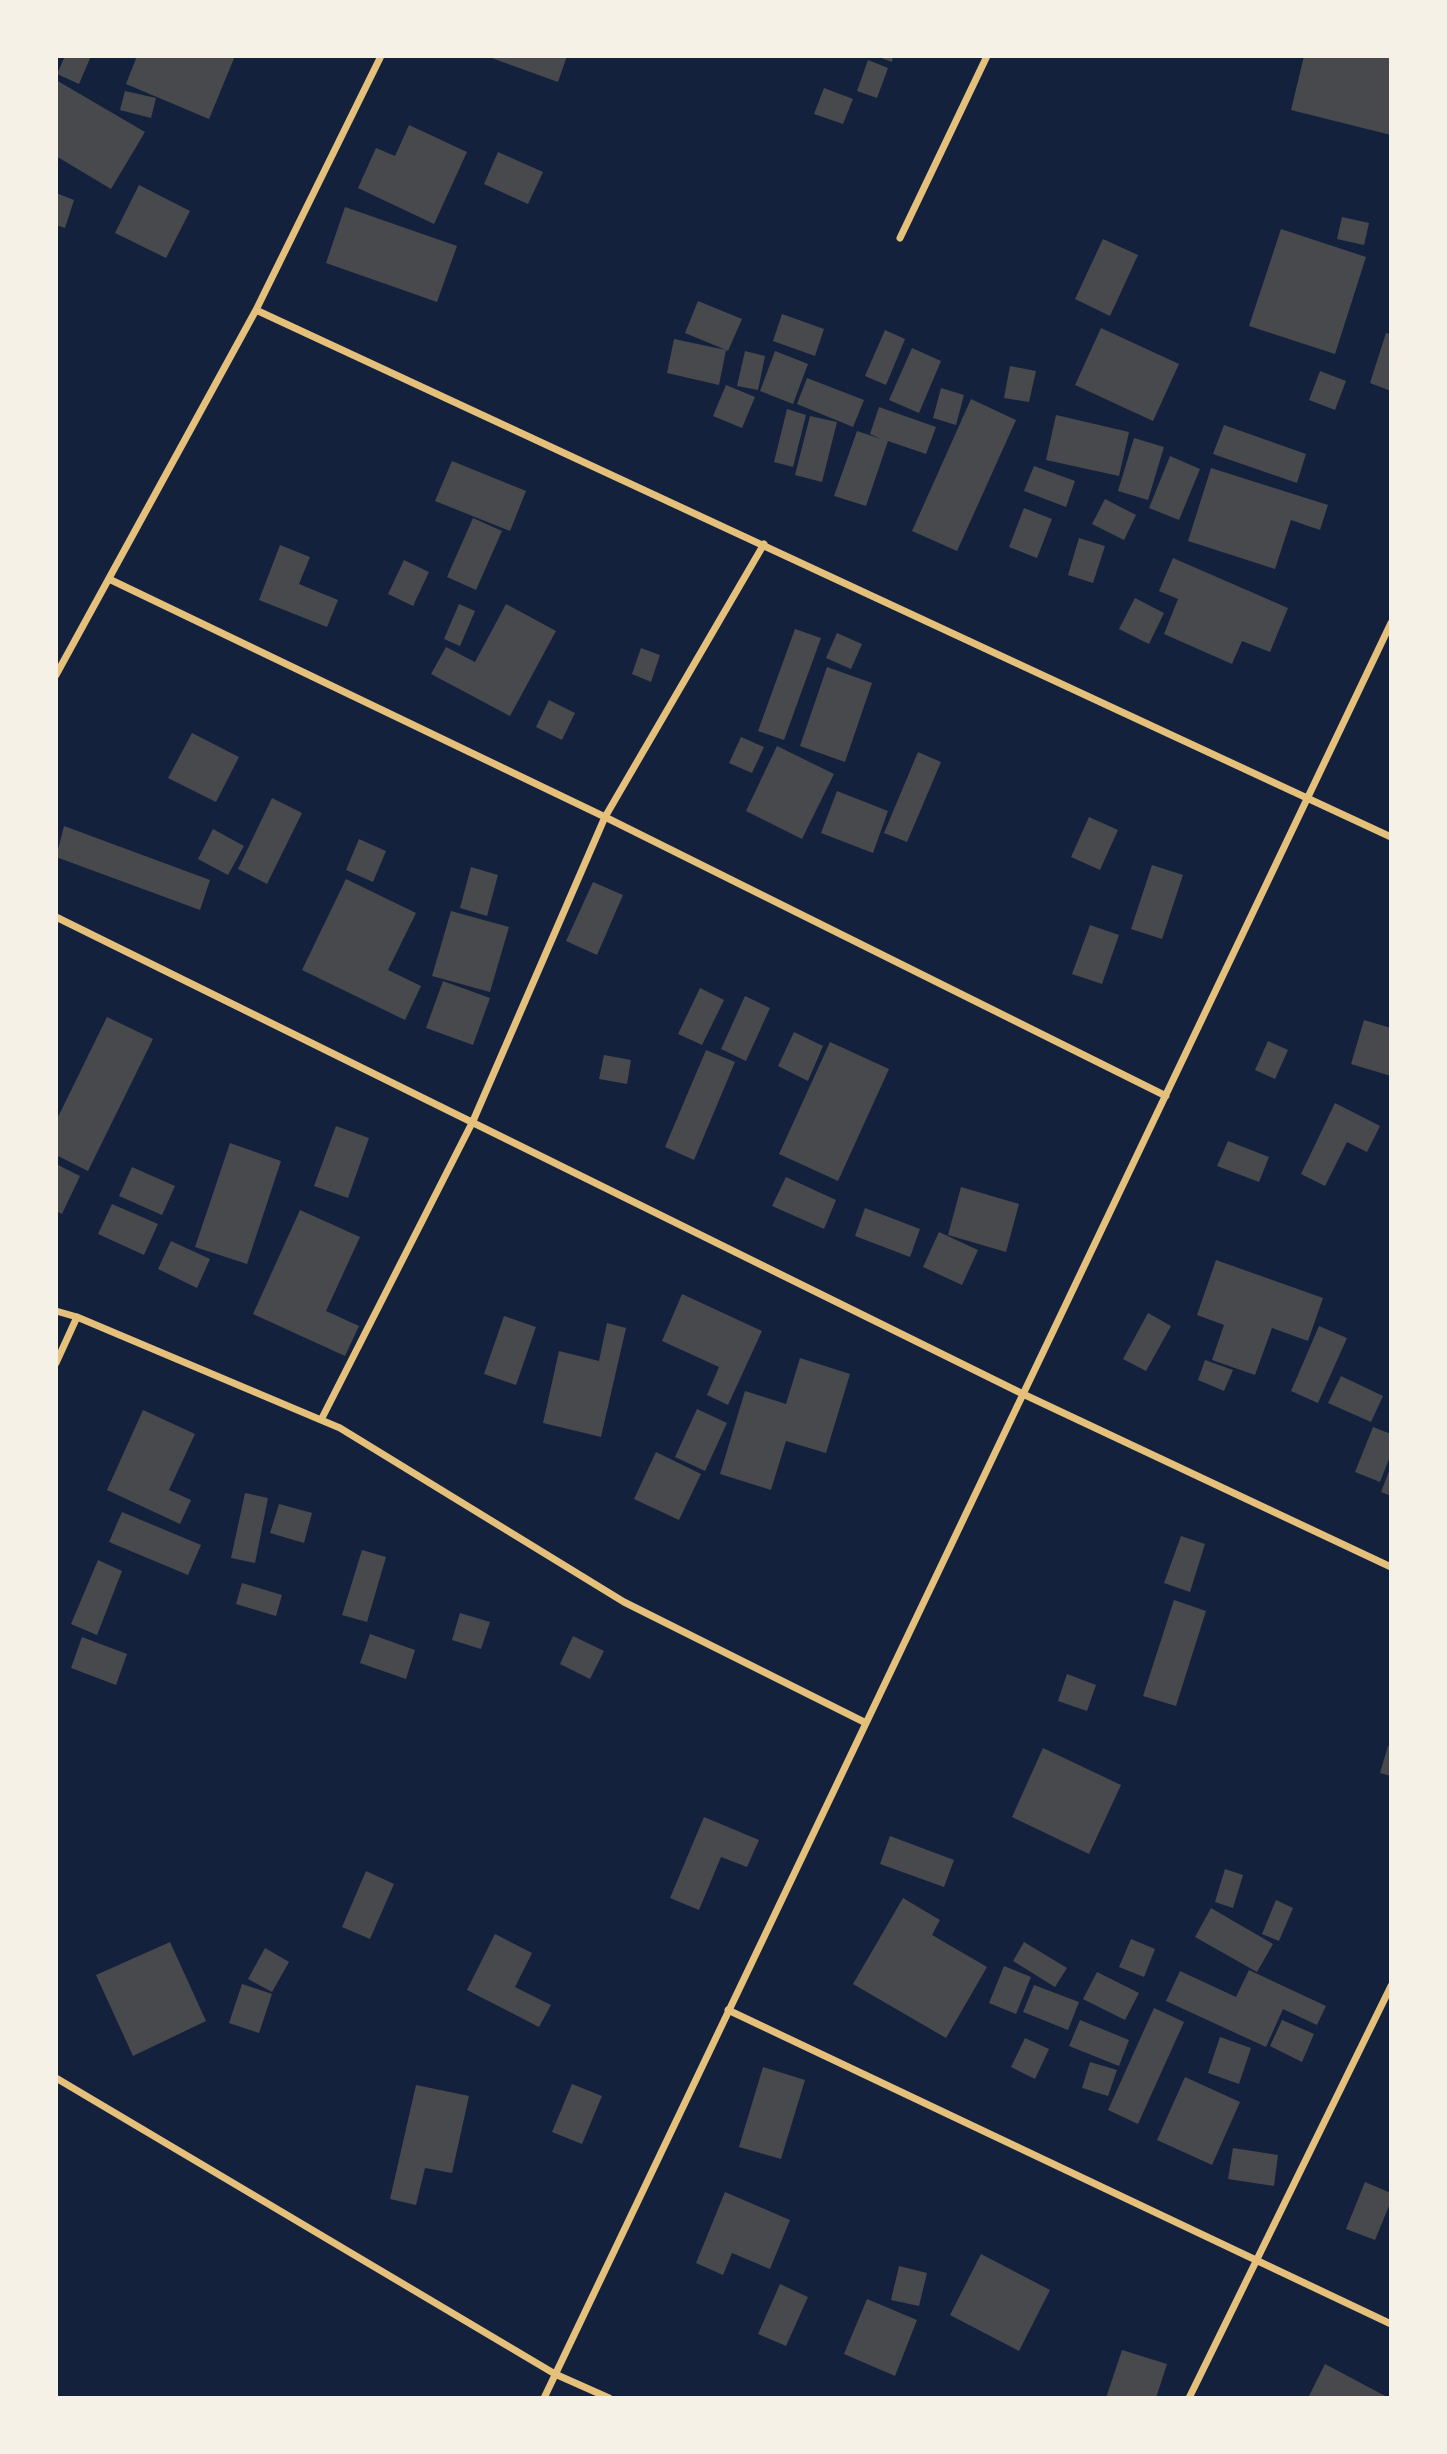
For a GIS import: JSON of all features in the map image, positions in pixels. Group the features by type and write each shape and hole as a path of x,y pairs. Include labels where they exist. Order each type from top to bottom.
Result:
{"street":[{"path":"56,675 256,310 381,56"},
{"path":"900,238 987,56"},
{"path":"256,310 1391,837"},
{"path":"321,1420 472,1121 605,817 764,544"},
{"path":"109,579 605,817 1166,1096"},
{"path":"544,2398 1391,623"},
{"path":"56,917 1023,1394 1391,1567"},
{"path":"56,1311 77,1317 340,1429 624,1602 866,1723"},
{"path":"56,1363 77,1317"},
{"path":"1189,2398 1391,1986"},
{"path":"728,2010 1391,2324"},
{"path":"56,2078 555,2374 609,2398"}],"building":[{"path":"65,56 91,56 79,84 57,74"},
{"path":"137,56 235,56 209,119 126,84"},
{"path":"486,56 567,56 558,82"},
{"path":"876,56 893,56 892,62"},
{"path":"1304,56 1391,56 1391,135 1291,110"},
{"path":"868,60 888,68 877,98 857,91"},
{"path":"56,80 145,132 111,189 56,156"},
{"path":"824,88 853,99 843,124 814,114"},
{"path":"125,91 156,98 151,118 120,110"},
{"path":"409,125 467,152 434,224 358,188 376,148 395,156"},
{"path":"498,152 543,172 528,204 484,184"},
{"path":"139,185 190,211 166,258 115,233"},
{"path":"56,193 74,200 65,228 56,225"},
{"path":"345,207 457,246 437,302 326,263"},
{"path":"1342,217 1369,223 1364,245 1337,239"},
{"path":"1281,229 1366,257 1335,354 1249,326"},
{"path":"1103,239 1138,255 1110,316 1075,299"},
{"path":"698,301 742,319 728,351 685,333"},
{"path":"782,314 824,329 815,356 773,341"},
{"path":"1101,328 1179,364 1153,421 1075,385"},
{"path":"885,330 905,339 886,385 865,376"},
{"path":"1386,333 1391,334 1391,391 1370,383"},
{"path":"674,339 726,350 719,385 667,373"},
{"path":"912,348 941,361 919,413 889,400"},
{"path":"745,351 765,356 758,390 737,386"},
{"path":"775,351 808,364 793,404 760,391"},
{"path":"1010,366 1036,371 1029,402 1004,398"},
{"path":"1320,371 1346,381 1335,410 1309,400"},
{"path":"807,378 864,400 853,427 797,404"},
{"path":"726,385 755,397 742,428 713,416"},
{"path":"941,388 964,395 956,425 933,418"},
{"path":"971,399 1016,420 957,551 912,531"},
{"path":"879,407 936,427 926,454 888,441 866,506 834,496 857,431 881,439 870,434"},
{"path":"787,409 806,415 793,467 774,462"},
{"path":"1056,415 1129,432 1119,476 1046,460"},
{"path":"810,416 837,422 822,482 795,475"},
{"path":"1224,425 1306,454 1297,483 1213,454"},
{"path":"1134,438 1164,447 1148,500 1118,491"},
{"path":"1170,456 1200,469 1179,520 1149,508"},
{"path":"452,461 526,491 510,531 435,501"},
{"path":"1034,466 1075,481 1066,507 1024,491"},
{"path":"1211,468 1328,505 1320,530 1291,520 1275,569 1188,541"},
{"path":"1105,499 1136,515 1124,540 1092,524"},
{"path":"1024,508 1052,519 1037,558 1009,547"},
{"path":"473,518 502,531 476,590 447,577"},
{"path":"1079,538 1105,546 1093,583 1068,575"},
{"path":"280,545 310,557 299,584 338,600 327,627 259,600"},
{"path":"1173,558 1288,608 1270,652 1242,641 1232,664 1164,634 1178,599 1159,591"},
{"path":"404,560 429,572 413,606 388,594"},
{"path":"1135,598 1164,613 1149,644 1119,629"},
{"path":"459,604 475,611 460,646 444,639"},
{"path":"506,604 556,631 510,716 431,674 446,647 475,662"},
{"path":"795,629 821,638 784,740 758,731"},
{"path":"837,633 862,644 851,669 826,658"},
{"path":"641,648 660,655 651,682 632,674"},
{"path":"827,667 872,683 845,762 800,746"},
{"path":"549,700 575,713 562,740 536,727"},
{"path":"192,733 239,757 216,802 168,778"},
{"path":"741,737 764,747 752,773 729,763"},
{"path":"777,746 834,774 802,839 746,811"},
{"path":"918,752 941,762 907,842 884,833"},
{"path":"837,791 888,811 873,853 821,833"},
{"path":"272,798 302,813 267,884 238,869"},
{"path":"1089,817 1118,830 1100,870 1071,857"},
{"path":"64,826 210,880 200,910 56,857"},
{"path":"213,829 244,846 228,875 198,859"},
{"path":"359,839 386,851 373,882 346,870"},
{"path":"1152,865 1183,875 1162,939 1131,929"},
{"path":"471,867 498,875 487,916 460,908"},
{"path":"346,879 416,913 388,970 421,986 405,1020 302,970"},
{"path":"593,882 623,895 597,955 566,941"},
{"path":"451,911 509,927 490,992 432,976"},
{"path":"1090,925 1119,935 1102,984 1072,974"},
{"path":"443,981 490,998 473,1045 426,1028"},
{"path":"700,988 724,1000 702,1045 678,1034"},
{"path":"745,996 770,1008 746,1061 721,1049"},
{"path":"107,1017 153,1039 88,1171 56,1155 56,1121"},
{"path":"1364,1020 1391,1028 1391,1076 1351,1064"},
{"path":"794,1032 823,1046 808,1081 778,1066"},
{"path":"1268,1041 1288,1050 1275,1079 1255,1070"},
{"path":"830,1042 889,1069 838,1181 779,1154"},
{"path":"706,1050 735,1062 694,1160 665,1147"},
{"path":"604,1055 631,1060 627,1084 599,1079"},
{"path":"1335,1103 1380,1126 1367,1152 1347,1142 1325,1186 1301,1174"},
{"path":"336,1126 369,1138 348,1198 314,1186"},
{"path":"1228,1141 1269,1157 1259,1182 1217,1166"},
{"path":"230,1143 281,1161 247,1264 195,1247"},
{"path":"56,1164 80,1176 62,1214 56,1211"},
{"path":"132,1167 175,1186 162,1215 119,1196"},
{"path":"786,1177 836,1200 824,1229 772,1206"},
{"path":"961,1187 1019,1204 1006,1252 948,1235"},
{"path":"112,1204 158,1224 144,1255 98,1234"},
{"path":"865,1208 920,1229 910,1257 855,1236"},
{"path":"300,1210 360,1237 326,1311 359,1326 345,1356 253,1314"},
{"path":"939,1232 978,1250 962,1285 923,1267"},
{"path":"171,1241 210,1259 197,1288 158,1269"},
{"path":"1216,1260 1323,1298 1308,1341 1272,1328 1255,1375 1212,1360 1224,1325 1197,1315"},
{"path":"682,1294 762,1331 728,1405 707,1395 719,1367 662,1341"},
{"path":"1148,1313 1171,1326 1146,1371 1123,1359"},
{"path":"504,1316 536,1327 516,1385 484,1374"},
{"path":"607,1323 626,1328 601,1437 543,1423 559,1351 599,1361"},
{"path":"1319,1326 1347,1338 1318,1403 1291,1391"},
{"path":"800,1358 850,1374 826,1453 786,1441 771,1490 720,1474 745,1391 786,1404"},
{"path":"1205,1360 1233,1370 1224,1391 1198,1380"},
{"path":"1341,1376 1383,1396 1371,1422 1328,1403"},
{"path":"697,1409 727,1423 705,1471 675,1457"},
{"path":"143,1410 195,1434 169,1490 191,1500 180,1524 107,1490"},
{"path":"1373,1427 1391,1434 1391,1454 1380,1482 1355,1472"},
{"path":"656,1452 701,1474 679,1520 634,1499"},
{"path":"1391,1466 1391,1496 1381,1492"},
{"path":"245,1493 268,1498 255,1563 231,1558"},
{"path":"279,1504 312,1513 304,1543 270,1533"},
{"path":"122,1512 201,1545 188,1575 109,1542"},
{"path":"1181,1536 1205,1544 1190,1592 1164,1583"},
{"path":"362,1550 386,1557 367,1622 342,1615"},
{"path":"98,1560 122,1571 97,1635 71,1624"},
{"path":"242,1583 282,1595 276,1616 236,1604"},
{"path":"1174,1600 1206,1611 1176,1706 1143,1696"},
{"path":"460,1613 490,1622 481,1649 452,1640"},
{"path":"370,1634 415,1650 406,1679 360,1663"},
{"path":"573,1636 604,1651 590,1679 560,1664"},
{"path":"82,1637 127,1654 116,1685 71,1668"},
{"path":"1067,1674 1096,1685 1087,1711 1058,1701"},
{"path":"1388,1746 1391,1747 1391,1776 1380,1773"},
{"path":"1043,1748 1121,1785 1089,1854 1012,1817"},
{"path":"704,1817 759,1840 747,1867 721,1857 699,1910 670,1898"},
{"path":"890,1836 954,1860 944,1887 880,1864"},
{"path":"1225,1869 1243,1875 1233,1908 1215,1902"},
{"path":"366,1871 394,1884 370,1939 342,1927"},
{"path":"903,1898 940,1920 932,1935 987,1967 946,2038 853,1984"},
{"path":"1276,1900 1293,1908 1279,1941 1262,1934"},
{"path":"1211,1908 1273,1944 1257,1972 1195,1937"},
{"path":"495,1934 532,1953 515,1987 551,2005 539,2027 467,1990"},
{"path":"1131,1939 1155,1949 1144,1977 1119,1967"},
{"path":"170,1942 206,2021 133,2056 96,1975"},
{"path":"1024,1942 1067,1968 1055,1987 1013,1961"},
{"path":"265,1948 289,1962 272,1992 248,1979"},
{"path":"1004,1966 1031,1977 1016,2014 989,2003"},
{"path":"1249,1970 1326,2006 1317,2025 1283,2009 1266,2047 1166,2001 1180,1971 1236,1997"},
{"path":"1097,1972 1139,1993 1125,2020 1083,1999"},
{"path":"242,1984 272,1994 259,2033 229,2023"},
{"path":"1034,1985 1079,2002 1068,2030 1023,2012"},
{"path":"1154,2008 1184,2022 1138,2124 1108,2110"},
{"path":"1080,2020 1129,2040 1119,2066 1069,2046"},
{"path":"1282,2020 1314,2034 1302,2062 1270,2046"},
{"path":"1220,2037 1251,2048 1239,2084 1208,2073"},
{"path":"1025,2038 1049,2049 1035,2079 1011,2067"},
{"path":"1090,2062 1117,2070 1108,2096 1082,2088"},
{"path":"763,2067 805,2080 781,2159 739,2147"},
{"path":"1185,2077 1240,2102 1212,2165 1157,2140"},
{"path":"572,2084 602,2096 582,2144 552,2132"},
{"path":"416,2085 469,2096 452,2173 425,2168 416,2205 390,2199"},
{"path":"1233,2148 1278,2155 1274,2186 1228,2179"},
{"path":"1365,2182 1391,2193 1391,2201 1375,2240 1346,2229"},
{"path":"725,2192 790,2220 770,2269 732,2253 723,2275 696,2263"},
{"path":"981,2254 1050,2290 1019,2351 950,2315"},
{"path":"899,2266 927,2273 919,2306 891,2300"},
{"path":"780,2284 808,2297 786,2346 758,2334"},
{"path":"867,2299 917,2320 895,2376 844,2354"},
{"path":"1122,2350 1167,2364 1156,2398 1106,2398"},
{"path":"1325,2364 1389,2398 1308,2398"}]}
